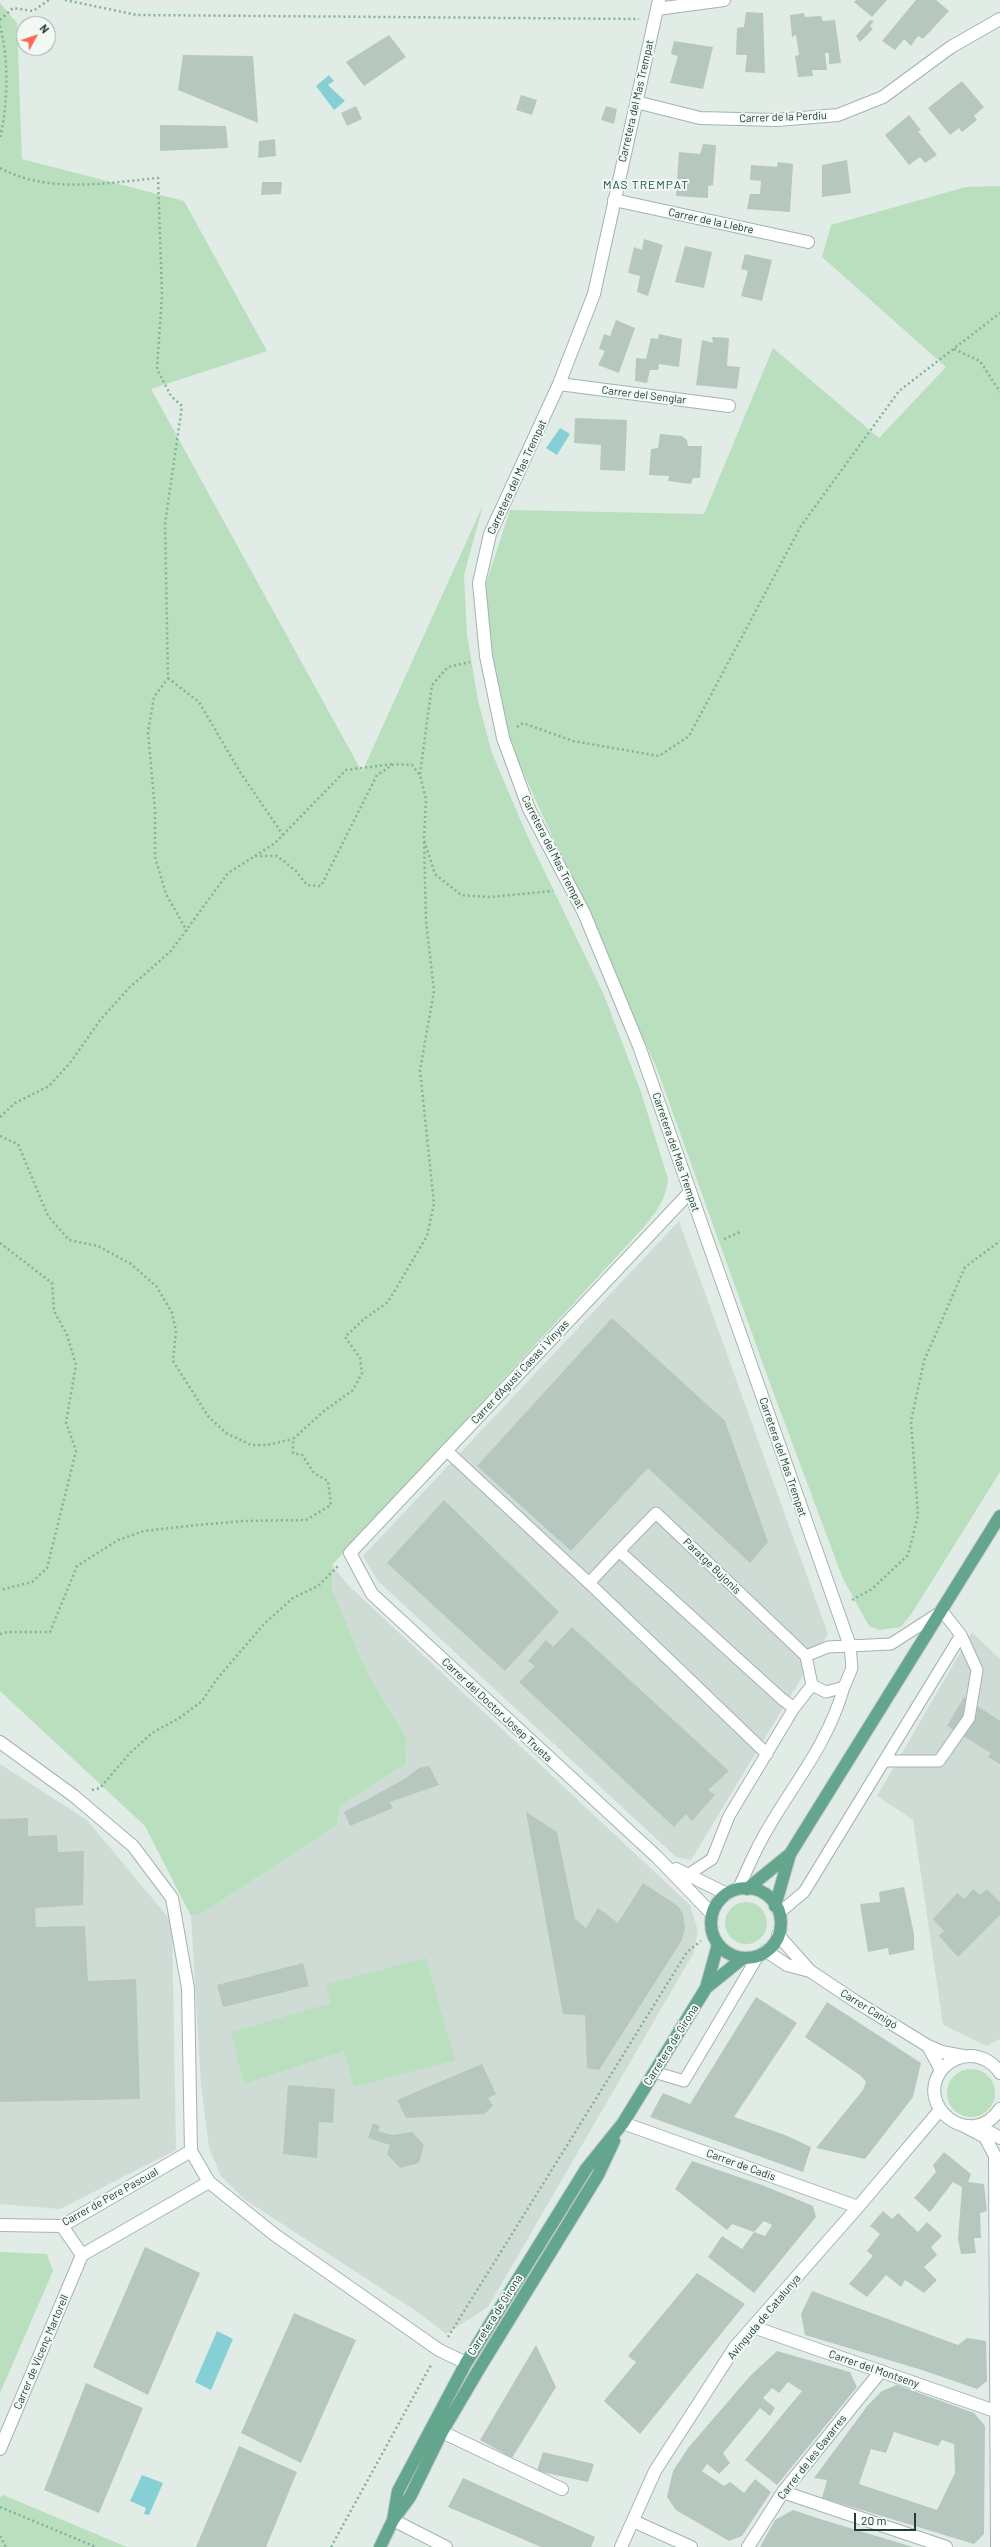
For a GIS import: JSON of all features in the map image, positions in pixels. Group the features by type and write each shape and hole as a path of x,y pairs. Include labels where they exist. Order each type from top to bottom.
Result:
{"main road":[{"path":"790,1854 743,1889 727,1894 717,1903 712,1914 715,1939 729,1954 744,1958 762,1954 778,1935 777,1909 790,1854 1000,1516"},
{"path":"743,1889 763,1894 777,1909"},
{"name":"Carretera de Girona","path":"706,1988 715,1939"},
{"name":"Carretera de Girona","path":"380,2547 392,2520 398,2491 466,2363 586,2169 623,2122 706,1988 744,1958"},
{"name":"Carretera de Girona","path":"392,2520 410,2497 442,2432 598,2175 623,2122"}],"street":[{"path":"657,9 724,0"},
{"name":"Carretera del Mas Trempat","path":"657,9 594,294 559,384 490,534 479,583 486,656 503,738 529,809 584,912 639,1046 850,1646"},
{"name":"Carrer de la Perdiu","path":"636,102 700,118 777,120 838,115 883,97 951,47 1000,19"},
{"name":"Carrer de la Llebre","path":"614,200 808,242"},
{"name":"Carrer del Senglar","path":"559,384 729,406"},
{"name":"Carrer d'Agustí Casas i Vinyas","path":"350,1553 690,1192"},
{"name":"Carrer del Doctor Josep Trueta","path":"350,1553 372,1594 657,1857 712,1914"},
{"path":"0,1742 74,1796 133,1846 172,1898 188,1988 191,2151 209,2182 275,2235 439,2350 466,2363"},
{"name":"Carrer del Doctor Josep Trueta","path":"657,1857 686,1876 727,1894"},
{"name":"Carrer Canigó","path":"778,1935 810,1971 928,2046 942,2052 963,2056 980,2057 998,2066"},
{"name":"Carrer Canigó","path":"762,1954 788,1965 810,1971"},
{"name":"Carrer Canigó","path":"928,2046 941,2070"},
{"path":"963,2056 951,2062 941,2070 935,2090 940,2110 948,2119 985,2137 995,2156 995,2411 997,2547"},
{"path":"964,2126 978,2126 993,2118 1000,2109"},
{"name":"Avinguda de Catalunya","path":"621,2547 655,2471 736,2347 940,2110"},
{"name":"Carrer de Cadis","path":"623,2122 858,2207"},
{"path":"978,2126 1000,2138"},
{"name":"Carrer de Pere Pascual","path":"0,2225 62,2226 191,2151"},
{"path":"62,2226 82,2255 209,2182"},
{"name":"Carrer de Vicenç Martorell","path":"0,2449 82,2255"},
{"name":"Carrer del Montseny","path":"753,2327 995,2411"},
{"name":"Carrer de les Gavarres","path":"748,2547 783,2492 881,2371"},
{"path":"442,2432 562,2489"},
{"path":"783,2492 946,2547"},
{"path":"392,2520 446,2547"},
{"path":"633,2521 691,2547"}],"lane":[{"path":"446,1450 589,1582 767,1754"},
{"name":"Paratge Bujonis","path":"589,1582 656,1513 806,1656"},
{"path":"619,1551 782,1699 794,1708"},
{"path":"686,1876 712,1859 729,1816 794,1708 812,1685 806,1656 828,1647 891,1644 942,1611 961,1635 978,1670 969,1718 939,1761 884,1761"},
{"path":"777,1909 804,1892 961,1635"},
{"path":"743,1889 762,1839 808,1767 836,1715 844,1687 852,1668 850,1646"},
{"path":"812,1685 826,1692 844,1687"},
{"path":"654,2072 684,2081 762,1954"}],"path":[{"path":"0,20 13,8 33,11 49,0"},
{"path":"66,0 137,15 657,9"},
{"path":"0,26 6,48 4,123 0,138"},
{"path":"0,168 19,178 73,186 158,178 162,294 157,369 171,396 182,406 165,524 168,678 154,696 148,732 155,810 155,858 166,894 187,930"},
{"path":"503,738 523,723 573,740 659,756 689,736 801,526 900,391 1000,313"},
{"path":"954,349 980,361 1000,392"},
{"path":"0,1136 18,1144 48,1216 69,1240 98,1246 125,1260 157,1287 172,1313 176,1331 173,1361 208,1416 226,1433 251,1445 267,1445 293,1439 324,1411 353,1390 362,1373 360,1358 345,1337 364,1319 388,1302 427,1236 434,1204 420,1070 434,991 426,921 424,840 426,799 420,774 432,685 448,667 461,666 486,656"},
{"path":"168,678 199,702 240,772 283,836"},
{"path":"0,1117 14,1103 49,1086 70,1063 101,1019 130,988 171,952 228,873 283,836 346,770 394,764 412,765 420,774"},
{"path":"255,856 277,856 295,870 307,885 321,886 377,775 394,764"},
{"path":"424,840 435,874 461,895 489,896 544,893 571,887"},
{"path":"836,1607 872,1589 908,1555 918,1515 911,1421 924,1361 965,1267 1000,1241"},
{"path":"0,1243 52,1283 54,1311 67,1335 76,1365 66,1422 76,1451 47,1568 32,1582 0,1590"},
{"path":"0,1634 7,1632 50,1632 77,1566 118,1540 144,1532 197,1525 244,1521 306,1520 332,1505 328,1481 314,1473 302,1455 293,1453 293,1439"},
{"path":"74,1796 100,1788 130,1754 152,1733 181,1717 202,1701 216,1680 264,1624 292,1598 318,1586 350,1553"},
{"path":"331,2547 439,2350 687,1952 715,1939"},
{"path":"0,2507 96,2547"},
{"path":"0,2536 6,2547"}],"shaded area":[{"path":"679,1221 828,1634 691,1860 676,1857 378,1581 363,1556"},
{"path":"332,1565 348,1585 690,1905 698,1931 693,1954 488,2307 446,2334 419,2313 244,2199 221,2176 209,2148 201,2085 191,1916 204,1912 337,1825 341,1805 406,1764 407,1739 367,1672 332,1589"},
{"path":"972,1632 1000,1659 1000,2039 987,2046 943,2025 913,1820 877,1796"},
{"path":"0,1764 87,1820 172,1922 176,2150 60,2209 0,2204"}],"green space":[{"path":"0,3 16,22 16,56 18,56 22,159 184,201 267,351 151,389 362,772 483,505 464,575 467,635 478,701 492,753 526,833 604,995 641,1092 668,1179 663,1200 643,1228 332,1565 332,1589 367,1672 407,1739 406,1764 341,1805 337,1825 204,1912 191,1916 145,1826 0,1691"},
{"path":"1000,186 1000,1472 912,1613 901,1627 879,1630 869,1626 843,1579 772,1389 657,1069 502,725 483,593 510,510 704,514 773,348 879,438 946,367 822,257 831,225 966,187"},
{"path":"746,1902 761,1908 767,1923 761,1938 746,1944 731,1938 725,1923 731,1908"},
{"path":"426,1958 455,2060 354,2087 344,2051 244,2084 231,2032 331,2003 326,1984"},
{"path":"971,2069 980,2071 988,2076 993,2084 995,2093 993,2102 988,2110 980,2115 971,2117 962,2115 954,2110 949,2102 947,2093 949,2084 954,2076 962,2071"},
{"path":"0,2252 47,2254 53,2271 0,2393"},
{"path":"3,2495 127,2547 0,2547 0,2497"}],"water":[{"path":"329,75 334,81 328,85 345,101 334,110 316,86"},
{"path":"560,428 570,434 557,455 546,448"},
{"path":"217,2331 233,2339 211,2390 195,2382"},
{"path":"142,2475 163,2483 149,2515 144,2514 146,2508 130,2501"}],"building":[{"path":"856,0 887,0 872,17 854,2"},
{"path":"916,0 936,0 949,11 923,39 918,36 911,46 904,39 895,50 882,41"},
{"path":"746,12 763,13 765,73 745,72 747,55 736,55 737,28 744,27"},
{"path":"804,13 805,17 821,16 823,21 835,20 841,63 829,64 829,53 825,53 827,70 812,70 813,76 798,77 795,56 799,55 796,35 792,37 790,15"},
{"path":"870,20 874,21 870,26 873,29 860,42 856,36"},
{"path":"389,35 406,57 364,86 346,62"},
{"path":"674,41 713,47 703,89 670,83 678,56 671,54"},
{"path":"183,55 253,56 258,123 178,90"},
{"path":"962,81 984,107 974,116 977,120 962,132 959,128 950,135 928,108"},
{"path":"521,95 537,100 532,115 516,110"},
{"path":"356,106 362,119 347,126 341,113"},
{"path":"606,106 617,109 614,124 601,120"},
{"path":"909,115 921,130 918,131 937,155 925,163 920,157 909,165 885,135"},
{"path":"160,125 226,126 228,148 160,151"},
{"path":"275,139 276,156 258,158 259,141"},
{"path":"703,144 716,145 713,185 708,186 708,198 676,196 679,152 700,154"},
{"path":"847,160 851,193 822,197 822,165"},
{"path":"778,162 793,164 790,212 747,209 750,194 760,194 761,181 750,180 751,165 777,167"},
{"path":"262,182 282,182 281,194 261,195"},
{"path":"644,239 663,245 648,296 637,292 640,276 628,273 634,247 642,250"},
{"path":"685,246 712,252 704,288 675,282"},
{"path":"745,254 772,260 762,301 741,296 748,271 741,269"},
{"path":"616,320 635,328 619,373 598,365 605,351 599,349 604,334 610,336"},
{"path":"659,334 682,339 679,367 659,364 658,370 650,370 647,383 635,381 636,358 646,359 651,338 658,339"},
{"path":"712,337 729,338 727,366 740,367 737,389 696,385 702,340 713,343"},
{"path":"575,418 627,420 625,471 600,470 601,445 574,443"},
{"path":"660,434 682,436 687,440 688,446 702,446 700,478 693,478 691,484 668,481 669,476 649,475 651,449 658,448"},
{"path":"612,1318 725,1421 768,1542 750,1563 648,1468 571,1551 477,1466"},
{"path":"444,1500 559,1612 505,1671 387,1563"},
{"path":"572,1627 729,1771 708,1790 715,1795 692,1821 686,1814 674,1827 519,1682 535,1666 528,1661 546,1640 553,1647"},
{"path":"964,1697 1000,1721 1000,1764 988,1757 991,1753 947,1726"},
{"path":"429,1766 439,1785 390,1802 393,1808 350,1826 344,1812 403,1780 419,1768"},
{"path":"526,1812 557,1832 575,1919 586,1928 598,1908 618,1923 643,1883 678,1906 683,1914 685,1928 682,1940 599,2070 587,2068 585,2015 563,2014"},
{"path":"28,1818 28,1836 57,1835 58,1852 84,1851 83,1905 35,1908 36,1927 85,1926 88,1981 136,1979 140,2099 0,2102 0,1819"},
{"path":"904,1887 914,1934 914,1950 889,1955 888,1948 868,1952 860,1904 880,1902 879,1892"},
{"path":"973,1889 980,1895 987,1889 1000,1902 1000,1915 958,1957 939,1936 944,1931 933,1919 957,1893 964,1899"},
{"path":"303,1963 309,1986 223,2007 217,1985"},
{"path":"756,1997 797,2023 734,2117 785,2135 811,2147 803,2172 650,2117 663,2093 690,2104"},
{"path":"827,2002 921,2063 913,2097 865,2159 816,2148 863,2090 866,2082 861,2076 805,2037"},
{"path":"482,2064 496,2094 488,2098 493,2106 484,2114 406,2118 397,2100"},
{"path":"288,2085 335,2089 333,2123 319,2122 317,2158 283,2154"},
{"path":"373,2123 380,2126 378,2131 392,2135 412,2132 424,2145 419,2163 400,2168 387,2154 390,2145 368,2138"},
{"path":"944,2152 971,2174 968,2182 984,2184 987,2211 980,2213 981,2238 974,2238 976,2253 961,2254 958,2239 962,2187 953,2182 930,2212 914,2198 936,2172 933,2165"},
{"path":"692,2161 762,2185 813,2206 816,2217 754,2293 708,2257 722,2236 742,2249 754,2232 732,2224 727,2230 675,2189","holes":["764,2221 772,2225 765,2236 754,2232"]},
{"path":"883,2211 892,2219 898,2213 918,2232 927,2222 942,2236 931,2247 937,2255 924,2267 937,2280 924,2293 905,2280 901,2287 886,2275 867,2297 849,2284 873,2256 867,2251 880,2234 870,2226"},
{"path":"145,2247 200,2273 148,2395 93,2367"},
{"path":"697,2273 745,2304 640,2434 604,2401 636,2362 628,2356"},
{"path":"812,2291 958,2345 967,2338 986,2341 987,2381 977,2389 922,2370 805,2335 801,2314"},
{"path":"294,2313 356,2340 301,2463 241,2433"},
{"path":"536,2345 556,2387 512,2458 480,2440"},
{"path":"777,2351 850,2372 857,2387 777,2485 745,2460 802,2391 788,2382 779,2393 772,2388 763,2398 775,2408 770,2416 760,2408 723,2453 730,2463 719,2474 707,2464 702,2471 724,2486 730,2482 744,2493 755,2479 771,2492 742,2536 729,2541 676,2510 667,2497 673,2471 688,2448 751,2375"},
{"path":"86,2383 143,2408 99,2513 44,2490"},
{"path":"897,2385 974,2413 985,2426 984,2534 974,2544 822,2498 827,2480 814,2478 868,2405 882,2391","holes":["894,2432 938,2446 942,2440 954,2444 955,2473 937,2510 859,2484 871,2449 886,2453"]},
{"path":"239,2446 297,2472 266,2547 196,2547"},
{"path":"543,2452 594,2464 588,2482 537,2471"},
{"path":"463,2478 595,2537 591,2547 541,2547 448,2507"},
{"path":"793,2510 913,2547 760,2547 775,2520"}],"district":[{"name":"MAS TREMPAT","path":"646,185"}]}
